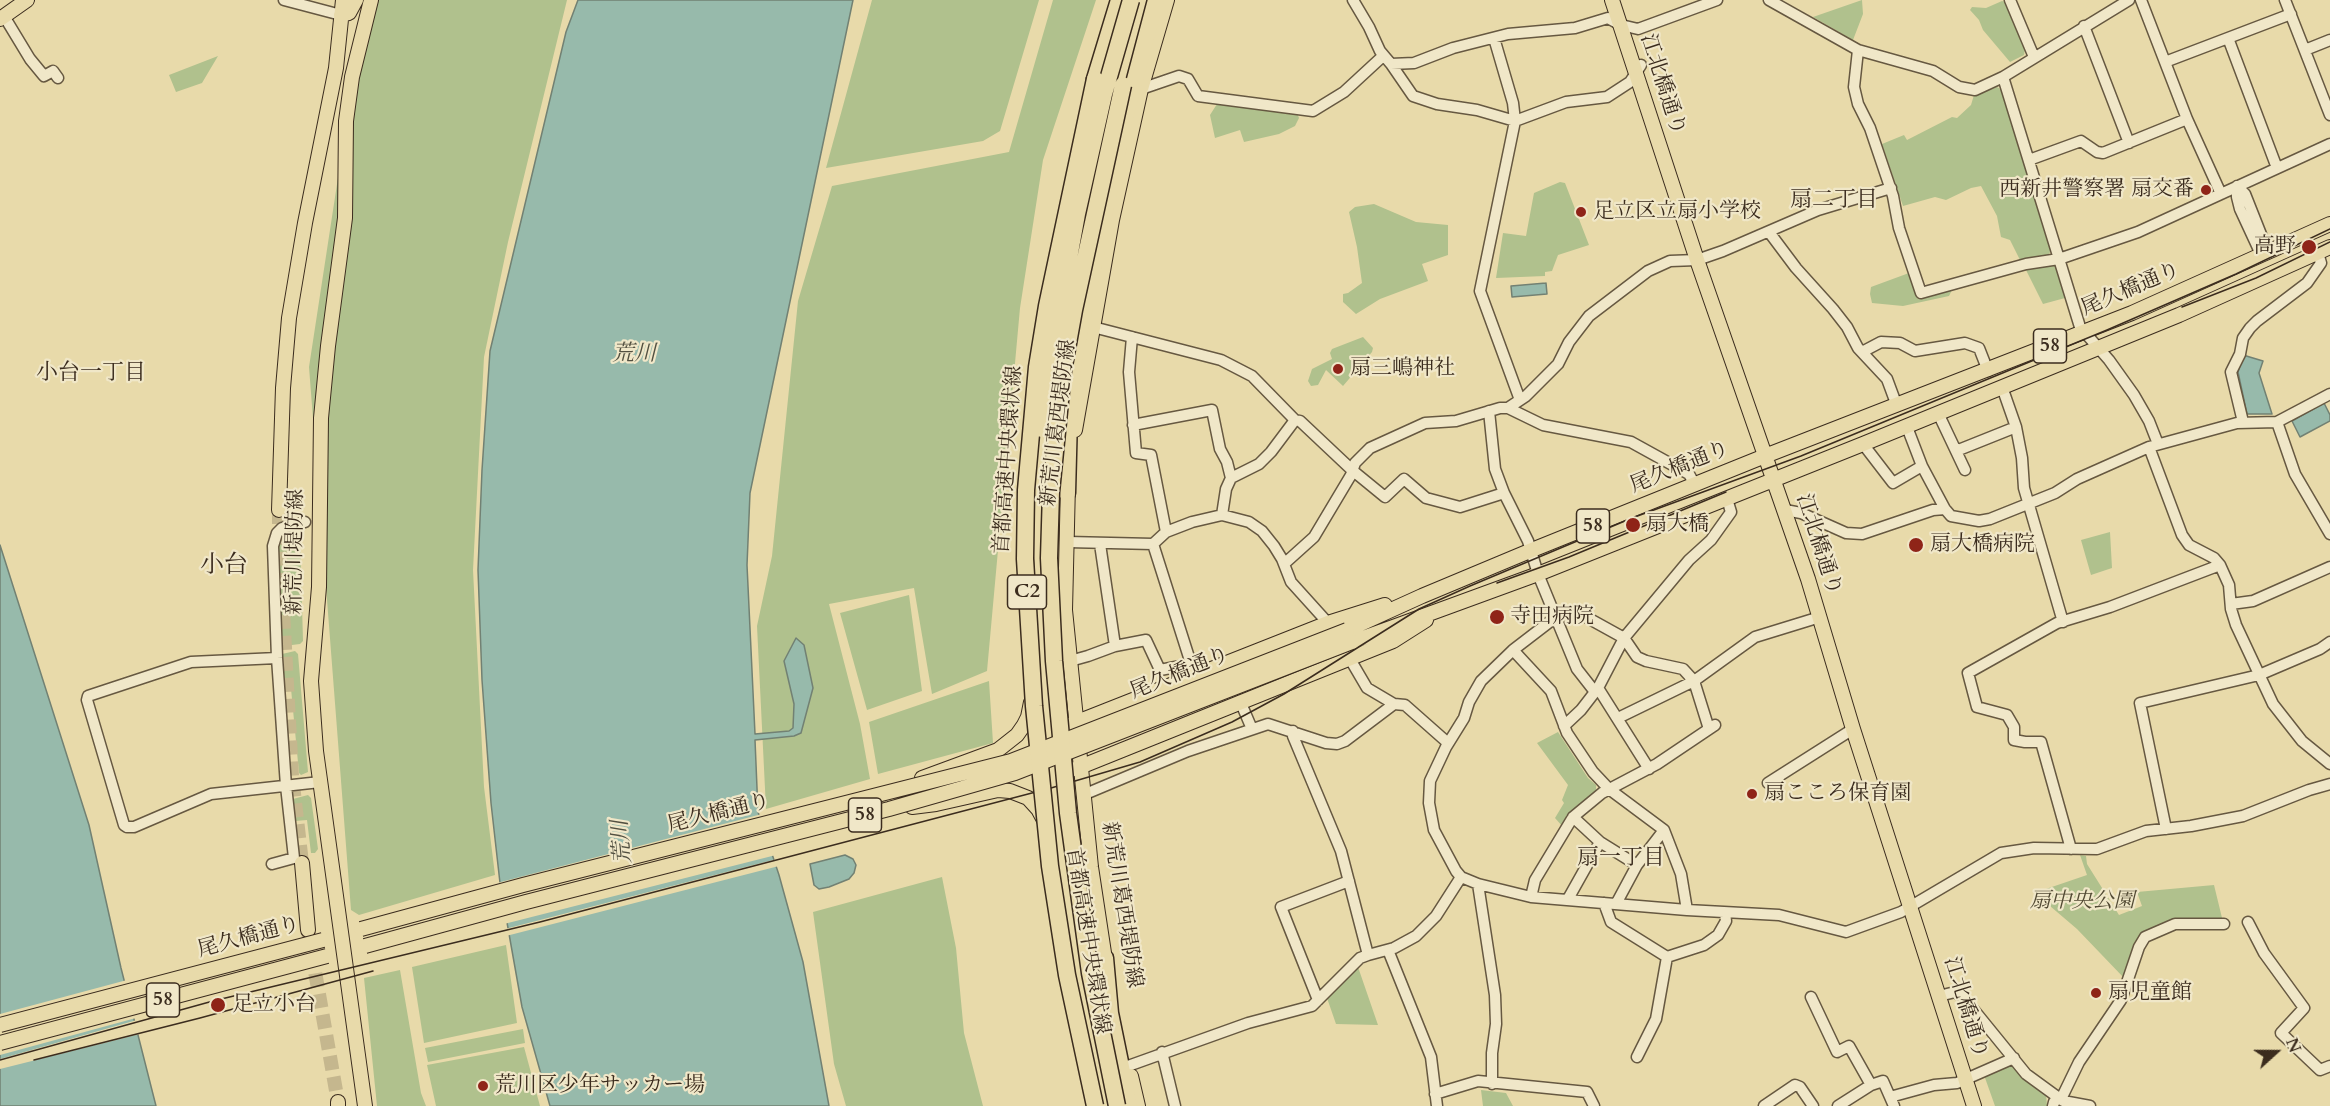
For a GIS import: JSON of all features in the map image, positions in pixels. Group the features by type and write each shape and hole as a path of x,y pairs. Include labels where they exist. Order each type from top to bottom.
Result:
{"highway":[{"name":"首都高速中央環状線","path":"1102,1100 1067,975 1043,806 1025,559 1026,490 1037,367 1047,306 1095,79 1119,0"},
{"path":"1041,552 1038,497 1042,429 1049,369 1077,214 1104,94 1131,0"},
{"name":"首都高速中央環状線","path":"1117,1106 1090,973 1068,813 1049,558 1051,492 1063,371 1120,96 1148,0"},
{"path":"1067,493 1068,417 1074,359 1124,121 1156,0"},
{"path":"1030,534 1038,497"},
{"path":"1105,958 1110,1012 1129,1106"},
{"path":"1080,975 1102,1100"},
{"path":"1082,1026 1102,1100"}],"main road":[{"path":"2,17 27,0"},
{"name":"新荒川堤防線","path":"279,510 283,388 290,318 305,223 336,68 343,0"},
{"path":"341,15 350,13 356,0"},
{"name":"新荒川堤防線","path":"365,1106 320,783 312,713 311,681 319,587 321,418 345,218 347,105 371,0"},
{"name":"新荒川葛西堤防線","path":"1102,1100 1080,975 1058,823 1042,622 1041,552 1049,432 1066,310 1085,214 1137,0"},
{"name":"新荒川葛西堤防線","path":"1138,1106 1105,958 1091,867 1065,610 1068,542 1067,493 1077,418 1112,220 1141,89 1167,0"},
{"name":"江北橋通り","path":"1612,0 1638,69 1697,260 1785,510 1974,1106"},
{"path":"886,794 916,780 988,756 1009,742 1028,717 1031,704 1030,534 1035,430 1052,307 1068,236 1075,222 1085,214"},
{"name":"尾久橋通り","path":"0,1043 526,902 889,810 1050,761 1350,636 1422,596 1765,456 2084,333 2330,224"},
{"name":"尾久橋通り","path":"0,1025 523,885 886,794 1048,749 1350,636 1440,610 1539,574 1907,427 1938,412 2216,299 2324,250"},
{"path":"1050,733 1193,670 1328,623 1422,596"},
{"path":"1054,777 1350,659 1400,637 1440,610"},
{"path":"889,810 936,804 998,790 1010,791 1028,798 1038,808 1048,826 1055,853 1082,1026 1102,1100"},
{"path":"302,863 308,930"}],"street":[{"path":"284,0 341,15"},
{"path":"1353,0 1387,60 1413,96 1437,104 1477,110 1515,121 1566,102 1607,97 1630,82 1638,69"},
{"path":"1141,89 1179,76 1188,79 1198,96 1313,111 1344,92 1387,60 1414,63 1453,48 1508,34 1575,28 1608,18 1621,26 1638,29 1717,0"},
{"path":"2010,0 2034,57"},
{"path":"1771,1 1858,50 1933,71 1959,87 1975,90 2003,77 2129,0"},
{"path":"2141,0 2187,119 2221,194"},
{"path":"2286,0 2330,115"},
{"path":"2165,62 2291,14"},
{"path":"2,17 44,76 53,71 58,78"},
{"path":"2084,26 2129,143"},
{"path":"1494,38 1513,103 1515,121 1480,291 1520,400"},
{"path":"2228,38 2277,168"},
{"path":"2305,50 2330,40"},
{"path":"1858,50 1854,87 1858,104 1870,128 1891,189 1899,228 1921,293 2026,264 2059,259 2138,232 2330,144"},
{"path":"2003,77 2079,325 2134,395 2149,421 2154,445 2182,535 2188,545 2214,558 2220,565 2229,585 2230,604 2236,625 2273,704 2302,741 2330,764"},
{"path":"2029,160 2081,141 2097,152 2103,153 2187,119"},
{"path":"2237,186 2245,194 2245,207 2266,247 2265,254"},
{"path":"1284,564 1314,537 1352,470 1361,456 1370,448 1425,423 1456,421 1508,408 1520,400 1558,364 1569,342 1589,316 1648,271 1670,261 1697,260 1749,242 1818,210 1891,189"},
{"path":"1769,232 1796,268 1833,309 1862,352 1887,379 1897,406"},
{"path":"2243,422 2231,372 2240,354 2243,338 2250,328 2307,283 2321,263 2324,250"},
{"path":"1093,327 1221,360 1256,379 1295,420 1300,421 1352,470 1385,497 1404,479 1426,498 1460,507 1504,494"},
{"path":"1132,337 1129,372 1136,453 1151,455 1166,532"},
{"path":"1862,352 1881,342 1900,343 1915,351 1965,343 1979,348 1988,371"},
{"path":"2002,387 2016,427 2022,458 2024,488 2063,622"},
{"path":"1907,427 1922,466 1945,509 1951,516 1979,521 1990,519 2029,503 2154,445 2243,422 2277,422 2330,394"},
{"path":"1508,408 1543,425 1631,442 1689,474 1695,485"},
{"path":"1133,424 1212,410 1220,449 1232,478"},
{"path":"1489,411 1495,469 1504,494 1532,550 1539,574 1577,669 1618,718 1649,769"},
{"path":"1938,412 1965,470"},
{"path":"1222,515 1226,489 1232,478 1259,464 1295,420"},
{"path":"2277,422 2295,474 2330,532"},
{"path":"1956,451 2016,427"},
{"path":"1863,444 1893,483 1922,466"},
{"path":"1564,726 1581,710 1596,690 1624,638 1689,560 1711,540 1731,512 1727,499"},
{"path":"1785,510 1801,513 1846,532 1862,534 1933,510 1945,509"},
{"path":"1068,542 1153,544 1166,532 1192,522 1222,515 1255,526 1274,546 1291,582 1328,623"},
{"path":"272,864 294,858 286,786 277,658 274,540 282,528 305,522"},
{"path":"1100,543 1115,646"},
{"path":"1070,661 1115,646 1146,640 1160,670 1193,670 1153,544"},
{"path":"2071,849 2041,742 2014,740 2014,727 2007,715 1977,707 1968,673 2063,622 2110,607 2220,565"},
{"path":"2230,604 2253,601 2310,578 2330,567"},
{"path":"1532,897 1535,880 1573,818 1609,789 1649,769 1712,727 1695,681 1683,669 1637,657 1624,638 1578,612 1566,613 1556,617 1513,650 1481,681 1430,781 1429,803 1434,830 1456,871 1461,877 1478,884 1532,897 1725,913 1779,915 1846,932 1911,907 2001,853 2034,848 2097,849 2146,831 2191,826 2243,816 2330,784"},
{"path":"1618,718 1695,681 1755,638 1820,617"},
{"path":"2166,829 2139,703 2259,675 2320,650 2330,642"},
{"path":"1513,650 1551,691 1564,726 1593,772 1609,789 1664,830 1681,874 1686,910"},
{"path":"277,658 191,662 88,696 87,700 127,827 134,827 211,794 320,783"},
{"path":"1350,659 1366,688 1394,704 1405,705 1448,743"},
{"path":"1240,701 1252,729"},
{"path":"1083,795 1188,750 1269,724 1326,743 1337,744 1345,741 1394,704"},
{"path":"1768,783 1853,729"},
{"path":"1293,731 1341,850 1368,955"},
{"path":"1573,818 1600,842 1637,865"},
{"path":"1616,904 1637,865 1664,830"},
{"path":"1568,899 1600,842"},
{"path":"1128,1066 1248,1023 1312,1006 1360,958 1388,950 1416,936 1436,916 1461,877"},
{"path":"1318,1000 1281,907 1349,881"},
{"path":"1478,884 1495,995 1496,1024 1492,1053 1492,1084"},
{"path":"1604,903 1611,921 1667,957"},
{"path":"1667,957 1704,945 1718,935 1726,921 1725,913"},
{"path":"2248,922 2264,953 2304,1008 2281,1033 2320,1070 2330,1066"},
{"path":"2056,1102 2063,1095 2079,1062 2121,1000 2139,947 2145,938 2175,924 2224,924"},
{"path":"1388,950 1431,1057 1437,1106"},
{"path":"1637,1057 1656,1019 1667,957"},
{"path":"1939,996 1955,992 1965,999 2026,1074 2056,1102 2090,1106"},
{"path":"1811,997 1837,1052 1849,1046 1871,1084"},
{"path":"1162,1052 1176,1106"},
{"path":"1838,1106 1871,1084 1883,1081 1892,1101 1934,1085 1950,1085 2014,1058"},
{"path":"1435,1094 1478,1082 1587,1092 1594,1106"},
{"path":"1764,1106 1795,1085 1800,1087 1813,1106"}],"green space":[{"path":"376,0 567,0 508,242 484,357 473,570 484,787 495,875 359,915 351,910 309,367 343,145"},
{"path":"872,0 1039,0 1000,131 983,141 826,168"},
{"path":"1053,0 1096,0 1043,160 1020,308 987,671 932,694 914,588 829,604 860,724 870,779 766,809 757,626 772,556 798,301 832,186 1009,152"},
{"path":"1862,0 1863,14 1853,40 1813,17"},
{"path":"2002,1 2005,2 2025,50 2024,55 2010,62 1983,30 1979,20 1970,10 1972,7 1986,8"},
{"path":"218,56 202,83 176,92 169,75"},
{"path":"1997,87 2002,90 2051,251 2048,255 2020,260 2010,240 2001,237 1997,216 1981,186 1971,188 1946,200 1935,197 1903,206 1882,144 1904,135 1907,140 1952,117 1957,118 1971,105 1974,95"},
{"path":"1217,104 1297,113 1299,118 1295,126 1279,134 1244,142 1240,130 1215,138 1210,115"},
{"path":"1560,182 1565,183 1589,245 1558,255 1552,271 1545,272 1545,276 1496,278 1503,233 1526,236 1534,193"},
{"path":"1374,204 1416,222 1448,225 1448,255 1422,264 1428,281 1380,299 1356,314 1343,302 1343,294 1362,283 1349,212 1355,207"},
{"path":"2053,265 2056,267 2065,298 2043,304 2026,270"},
{"path":"1909,273 1918,299 1952,290 1949,296 1903,306 1872,303 1871,287"},
{"path":"1363,337 1373,348 1372,352 1343,386 1326,370 1318,385 1311,386 1308,381 1312,369 1332,359 1330,353 1332,349"},
{"path":"297,529 300,533 303,641 300,644 284,646 281,643 278,543 285,532"},
{"path":"2110,532 2112,568 2091,575 2081,540"},
{"path":"909,595 922,691 867,710 840,613"},
{"path":"295,651 298,654 308,772 301,775 290,678 283,678 282,654"},
{"path":"989,681 993,743 878,774 869,722"},
{"path":"1558,732 1588,778 1596,785 1596,791 1569,815 1563,827 1555,818 1564,803 1562,800 1568,785 1537,743"},
{"path":"308,795 311,798 318,849 315,853 311,853 307,820 295,821 293,799"},
{"name":"扇中央公園","path":"2080,855 2086,856 2087,864 2119,915 2142,906 2137,892 2214,885 2223,922 2172,922 2143,935 2124,978 2077,929 2050,906 2043,890 2087,875"},
{"path":"942,877 956,948 964,1033 983,1106 846,1106 834,1064 813,912"},
{"path":"506,945 517,1023 424,1043 412,967"},
{"path":"1358,967 1378,1025 1336,1024 1327,998"},
{"path":"400,970 421,1093 426,1106 377,1106 364,978"},
{"path":"523,1029 525,1043 428,1062 425,1048"},
{"name":"荒川区少年サッカー場","path":"524,1047 540,1106 436,1106 427,1065"},
{"path":"2012,1064 2046,1094 2047,1106 1995,1106 1984,1075"},
{"path":"1481,1090 1506,1093 1513,1106 1483,1106"}],"water":[{"name":"荒川","path":"578,0 853,0 750,493 747,565 755,734 789,731 793,728 794,704 784,661 796,638 804,645 813,688 801,733 794,736 755,740 758,812 779,875 803,962 829,1106 550,1106 522,1007 500,883 491,803 482,680 478,570 482,470 490,351 566,32"},
{"path":"1546,283 1547,294 1512,297 1511,286"},
{"path":"2243,355 2263,361 2259,373 2272,414 2247,414 2238,372"},
{"path":"2324,403 2330,415 2330,421 2300,437 2292,421"},
{"path":"0,545 89,825 121,968 156,1106 0,1106"},
{"path":"845,855 853,859 856,865 849,879 819,889 814,885 810,864"}],"pier":[{"path":"762,814 776,855 504,924 497,883"},
{"path":"777,859 779,866 506,936 505,929"},
{"path":"127,980 136,1018 0,1055 0,1014"},
{"path":"137,1020 140,1034 0,1069 0,1059"}],"tunnel":[{"path":"279,510 292,776 302,863"},
{"path":"308,932 338,1102"}],"tram line":[{"path":"0,1060 213,1001 540,922 1051,788 1140,762 1232,722 1284,694 1419,609 1470,586 1632,518 1801,456 2107,330 2236,274 2330,229"},
{"path":"2182,307 2256,278 2330,242"},
{"path":"1497,583 1569,557 1726,492"},
{"path":"34,1060 373,971"}],"place":[{"name":"西新井警察署 扇交番","path":"2206,190"},
{"name":"足立区立扇小学校","path":"1581,212"},
{"name":"高野","path":"2309,247"},
{"name":"扇三嶋神社","path":"1338,369"},
{"name":"扇大橋","path":"1633,525"},
{"name":"扇大橋病院","path":"1916,545"},
{"name":"寺田病院","path":"1497,617"},
{"name":"扇こころ保育園","path":"1752,794"},
{"name":"扇児童館","path":"2096,993"},
{"name":"足立小台","path":"218,1005"},
{"name":"荒川区少年サッカー場","path":"483,1086"}],"district":[{"name":"扇二丁目","path":"1834,201"},
{"name":"小台一丁目","path":"91,374"},
{"name":"小台","path":"224,566"},
{"name":"扇一丁目","path":"1621,859"}]}
